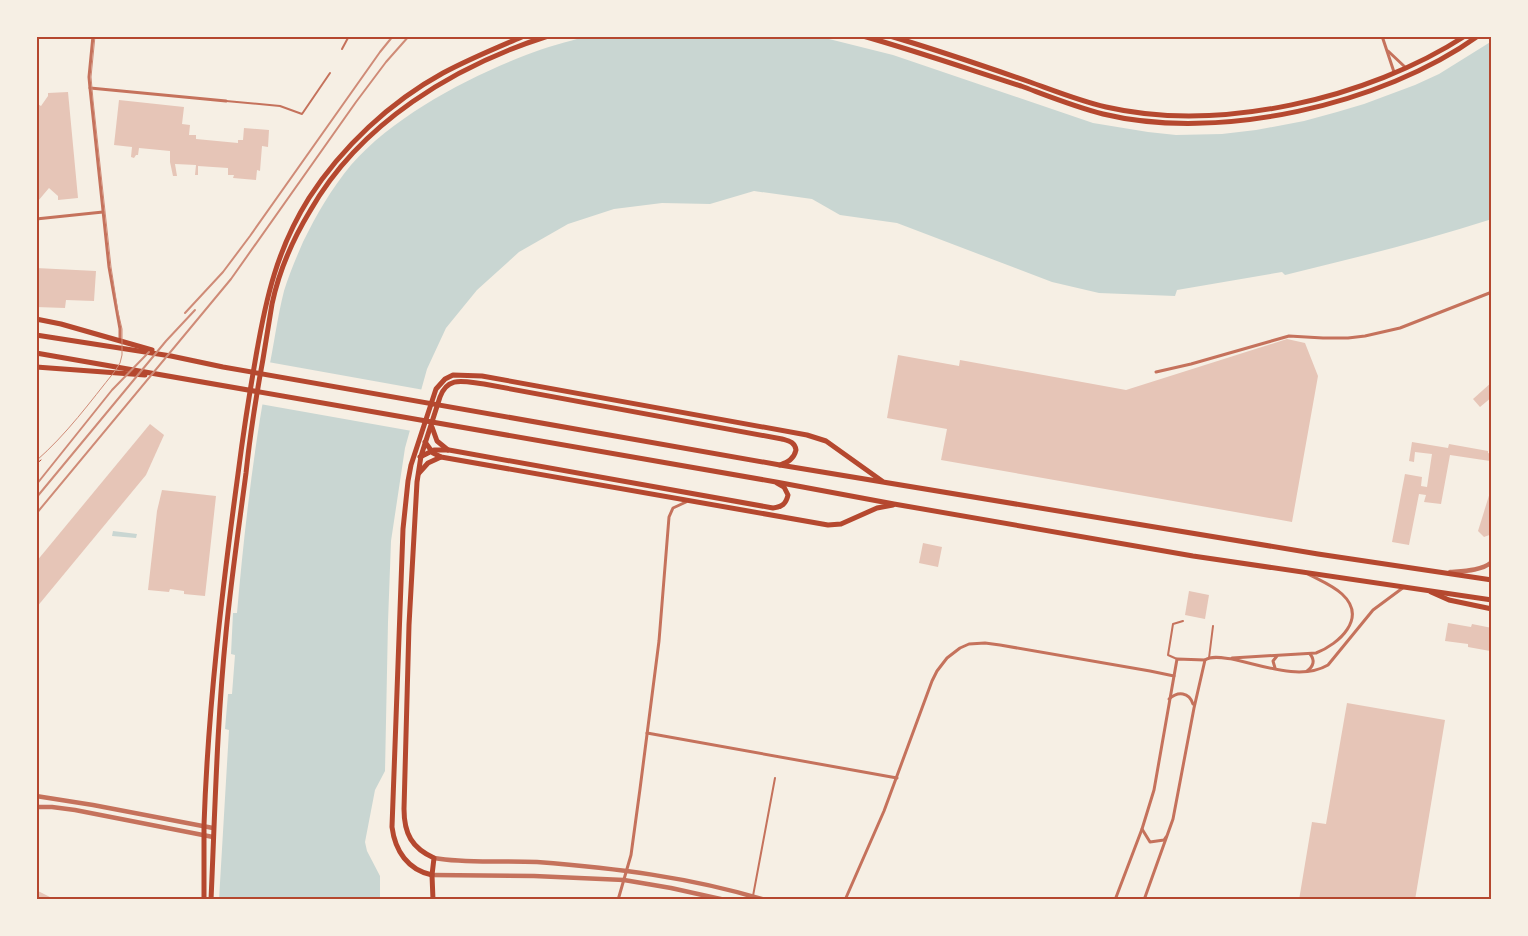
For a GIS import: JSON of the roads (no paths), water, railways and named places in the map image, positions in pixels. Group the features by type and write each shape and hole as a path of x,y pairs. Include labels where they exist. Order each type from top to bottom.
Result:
{"main road":[{"path":"204,900 204,826 218,632 246,411 266,302 277,264 292,227 309,198 334,164 361,134 401,100 441,74 524,36"},
{"path":"211,900 213,837 226,635 253,413 272,304 283,266 309,212 332,178 353,153 384,124 446,80 482,62 548,36"},
{"path":"863,36 926,54 1102,114 1172,123 1233,122 1282,115 1335,102 1385,85 1433,64 1478,36"},
{"path":"890,36 929,47 1104,107 1150,114 1201,116 1283,106 1348,90 1406,68 1443,50 1465,36"},
{"path":"36,319 100,334 171,356"},
{"path":"36,334 171,356 780,465 1318,554 1492,580"},
{"path":"36,353 1193,556 1421,588 1492,600"},
{"path":"36,367 174,377"},
{"path":"432,874 420,871 406,861 395,845 392,827 404,520 411,465 439,384 453,376 482,376 822,439 882,481"},
{"path":"433,900 432,874 434,858 422,852 410,840 404,819 409,625 418,476 421,456 444,388 448,384 460,381 782,439 794,444 796,450 789,461 780,465"},
{"path":"431,425 437,441 449,450"},
{"path":"422,432 431,451 441,457 828,525 841,524 877,508 894,504"},
{"path":"411,465 421,456 431,451 449,450 780,508 784,505 788,495 784,487 776,482"},
{"path":"418,476 428,463 441,457"},
{"path":"1421,588 1449,600 1492,608"}],"street":[{"path":"93,36 89,77 108,267 120,329 120,342"},
{"path":"1382,36 1394,72"},
{"path":"1387,51 1406,68"},
{"path":"90,88 226,101"},
{"path":"36,219 103,212"},
{"path":"1156,372 1289,336 1348,338 1400,328 1492,292"},
{"path":"618,900 631,854 659,641 669,517 673,508 688,501"},
{"path":"1447,573 1476,570 1492,562"},
{"path":"1114,900 1142,829 1154,790 1177,659 1310,654 1326,649 1336,643 1350,625 1351,608 1343,595 1329,585 1302,572"},
{"path":"1224,658 1301,672 1320,669 1328,664 1373,610 1404,587"},
{"path":"845,900 897,778 932,681 947,658 960,648 969,644 985,643 1174,676"},
{"path":"1307,671 1311,669 1313,663 1313,658 1310,654"},
{"path":"1275,668 1273,661 1278,655"},
{"path":"1144,900 1173,819 1194,707 1207,659"},
{"path":"1169,700 1177,694 1186,694 1191,698 1194,707"},
{"path":"647,733 897,778"},
{"path":"36,796 214,828"},
{"path":"36,807 75,810 213,837"},
{"path":"1142,829 1150,842 1164,840 1169,832"},
{"path":"434,858 534,862 626,870 697,882 765,900"},
{"path":"432,874 624,880 725,900"},
{"path":"451,899 597,900"}],"lane":[{"path":"342,49 349,36"},
{"path":"226,101 280,106 302,114 330,73"},
{"path":"1177,659 1168,655 1173,624 1183,621"},
{"path":"1207,659 1213,626"},
{"path":"753,896 776,778"}],"tram line":[{"path":"36,461 58,440 87,406 115,371 122,355 122,329 111,267 91,77 95,36"}],"railway":[{"path":"185,313 223,272 393,36"},
{"path":"36,514 231,279 356,102 386,62 409,36"},
{"path":"36,498 166,341 195,310"},
{"path":"36,485 112,390 149,352"}]}
